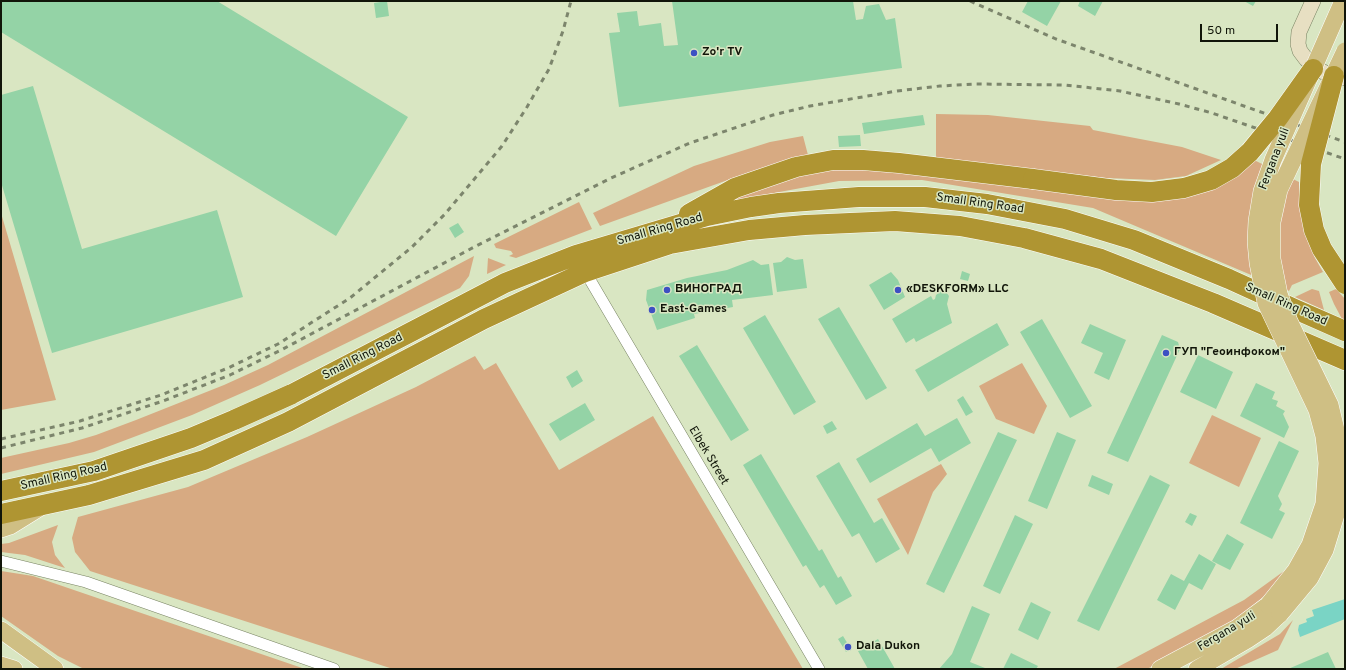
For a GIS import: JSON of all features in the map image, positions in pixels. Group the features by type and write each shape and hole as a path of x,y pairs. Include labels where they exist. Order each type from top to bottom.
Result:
{"highway":[{"path":"663,228 735,188 796,167 833,160 864,160 899,163 1116,190 1152,192 1184,188 1211,180 1232,168 1250,152 1313,69"},
{"path":"1339,77 1310,164 1309,205 1314,230 1322,249 1345,284"},
{"name":"Small Ring Road","path":"1,491 94,471 157,450 227,423 292,394 505,283 576,254 663,228 751,207 832,198 911,196 947,198 1065,219 1134,240 1230,279 1296,310 1345,330"},
{"name":"Small Ring Road","path":"1,514 89,495 149,478 204,460 288,422 510,306 585,272 670,244 749,230 805,224 889,221 960,226 1024,238 1101,259 1213,303 1345,360"}],"main road":[{"name":"Fergana yuli","path":"1196,669 1265,628 1310,545 1324,504 1327,476 1324,436 1317,410 1266,303 1259,273 1256,242 1258,211 1265,181 1343,1"},
{"name":"Fergana yuli","path":"1160,669 1274,610 1301,590 1318,565 1335,520 1341,490 1340,447 1334,418 1326,392 1289,321 1282,304 1274,272 1271,250 1272,222 1280,190 1339,77 1345,51"},
{"path":"1,529 10,526 42,505"},
{"path":"1,630 56,669"},
{"path":"1,665 14,669"}],"street":[{"path":"1313,1 1299,32 1298,44 1300,51 1316,68 1339,77"},
{"name":"Elbek Street","path":"576,254 585,272 819,669"},
{"path":"1,560 86,582 334,669"}],"shaded area":[{"path":"936,114 988,115 1090,126 1093,130 1182,147 1221,160 1186,176 1155,180 1106,178 936,158"},
{"path":"803,136 808,155 750,172 600,226 593,213 694,166 770,142"},
{"path":"1254,160 1299,182 1299,199 1304,230 1315,258 1323,272 1292,285 1289,291 1093,208 922,180 839,181 736,200 736,194 776,180 850,165 1150,201 1169,200 1205,192 1228,181"},
{"path":"579,202 592,229 516,258 509,256 513,254 511,251 496,248 494,244"},
{"path":"1,213 56,400 1,410"},
{"path":"474,256 469,276 460,288 260,385 192,415 94,452 1,474 1,458 69,443 96,435 224,385 268,365"},
{"path":"488,258 506,265 487,274"},
{"path":"1312,289 1319,291 1324,310 1295,297"},
{"path":"1336,289 1345,299 1345,320 1342,319 1329,292"},
{"path":"475,356 484,370 496,363 559,470 653,416 803,669 393,669 90,571 75,552 72,538 78,517 188,487 307,437 416,387"},
{"path":"1022,363 1047,406 1034,434 996,419 979,386"},
{"path":"1212,415 1261,438 1239,487 1189,463"},
{"path":"941,464 947,474 933,492 908,555 877,499"},
{"path":"58,525 52,542 55,555 65,568 25,555 1,552 1,544 9,543"},
{"path":"1291,566 1273,589 1224,629 1147,669 1114,669 1244,600"},
{"path":"1,571 33,576 305,669 84,669 58,656 1,616"},
{"path":"1293,620 1278,650 1235,669 1221,669 1280,634"}],"water":[{"path":"1345,599 1345,619 1300,637 1298,630 1299,625 1307,622 1306,619 1314,616 1312,610"}],"building":[{"path":"1,1 217,1 408,117 336,236 1,32"},
{"path":"387,1 389,16 376,18 374,3"},
{"path":"672,1 853,1 856,20 863,19 866,6 879,4 886,20 895,18 902,68 619,107 609,33 620,32 617,13 637,11 639,26 661,23 664,46 678,45"},
{"path":"1028,1 1061,1 1047,26 1022,12"},
{"path":"1080,1 1103,1 1095,16 1078,6"},
{"path":"1244,1 1256,1 1253,6"},
{"path":"33,86 82,249 217,210 243,297 52,353 1,182 1,95"},
{"path":"923,115 925,125 864,134 862,123"},
{"path":"860,135 861,146 839,147 838,136"},
{"path":"458,223 464,232 455,238 449,228"},
{"path":"787,257 795,260 803,259 807,288 777,292 773,263 781,262"},
{"path":"753,260 761,265 769,264 773,295 732,300 733,307 694,314 695,318 657,330 646,300 647,290 687,278 727,270"},
{"path":"962,271 970,274 968,281 960,279"},
{"path":"891,272 898,280 905,297 884,310 869,285"},
{"path":"941,291 946,292 949,296 947,304 952,323 916,342 914,338 906,343 892,319 931,296 933,300 935,299 936,295"},
{"path":"839,307 887,388 866,400 818,319"},
{"path":"765,315 816,402 794,415 743,328"},
{"path":"1042,319 1092,406 1070,418 1020,332"},
{"path":"997,323 1009,345 928,392 915,370"},
{"path":"1090,324 1126,340 1109,380 1094,373 1103,353 1081,343"},
{"path":"1162,335 1178,342 1180,349 1128,462 1107,453"},
{"path":"697,345 749,430 731,441 679,356"},
{"path":"1198,355 1233,372 1216,409 1180,392"},
{"path":"577,370 583,381 572,388 566,377"},
{"path":"1256,383 1275,392 1272,399 1278,401 1276,406 1285,411 1283,414 1289,427 1284,438 1240,416"},
{"path":"963,396 973,412 966,416 957,400"},
{"path":"585,403 595,420 560,441 549,424"},
{"path":"957,418 971,443 939,462 931,448 870,483 856,459 917,423 925,436"},
{"path":"832,421 837,429 827,434 823,426"},
{"path":"998,432 1017,440 944,593 926,584"},
{"path":"1057,432 1076,440 1047,509 1028,501"},
{"path":"1279,441 1299,451 1278,496 1282,504 1279,510 1285,513 1272,539 1240,523"},
{"path":"761,454 819,551 822,549 838,578 841,576 852,596 836,605 824,585 820,588 806,565 803,567 743,465"},
{"path":"839,462 874,523 882,518 900,549 876,563 859,533 852,537 816,476"},
{"path":"1092,475 1113,484 1109,495 1088,486"},
{"path":"1150,475 1170,485 1099,631 1077,621"},
{"path":"1190,513 1197,516 1192,526 1185,522"},
{"path":"1015,515 1033,524 1000,594 983,586"},
{"path":"1227,534 1244,544 1230,570 1212,561"},
{"path":"1199,554 1216,564 1202,590 1189,583 1175,610 1157,600 1171,574 1184,581"},
{"path":"1031,602 1051,612 1038,640 1018,630"},
{"path":"972,606 990,614 970,662 985,668 939,669 952,654"},
{"path":"843,636 851,649 846,652 838,639"},
{"path":"878,639 895,669 868,669 858,651"},
{"path":"1328,652 1336,669 1288,669"},
{"path":"1011,653 1038,666 1036,669 1003,669"}],"railway":[{"path":"1,439 80,421 161,395 228,368 278,344 350,298 412,247 445,214 502,146 549,69 563,31 571,1"},
{"path":"970,1 1056,39 1345,142"},
{"path":"1,448 82,428 163,401 230,375 283,349 476,246 611,178 690,143 773,115 810,106 897,91 940,86 976,84 1065,85 1120,91 1179,104 1212,113 1345,159"}],"place":[{"name":"Zo'r TV","path":"694,53"},
{"name":"ВИНОГРАД","path":"667,290"},
{"name":"«DESKFORM» LLC","path":"898,290"},
{"name":"East-Games","path":"652,310"},
{"name":"ГУП \"Геоинфоком\"","path":"1166,353"},
{"name":"Dala Dukon","path":"848,647"}]}
